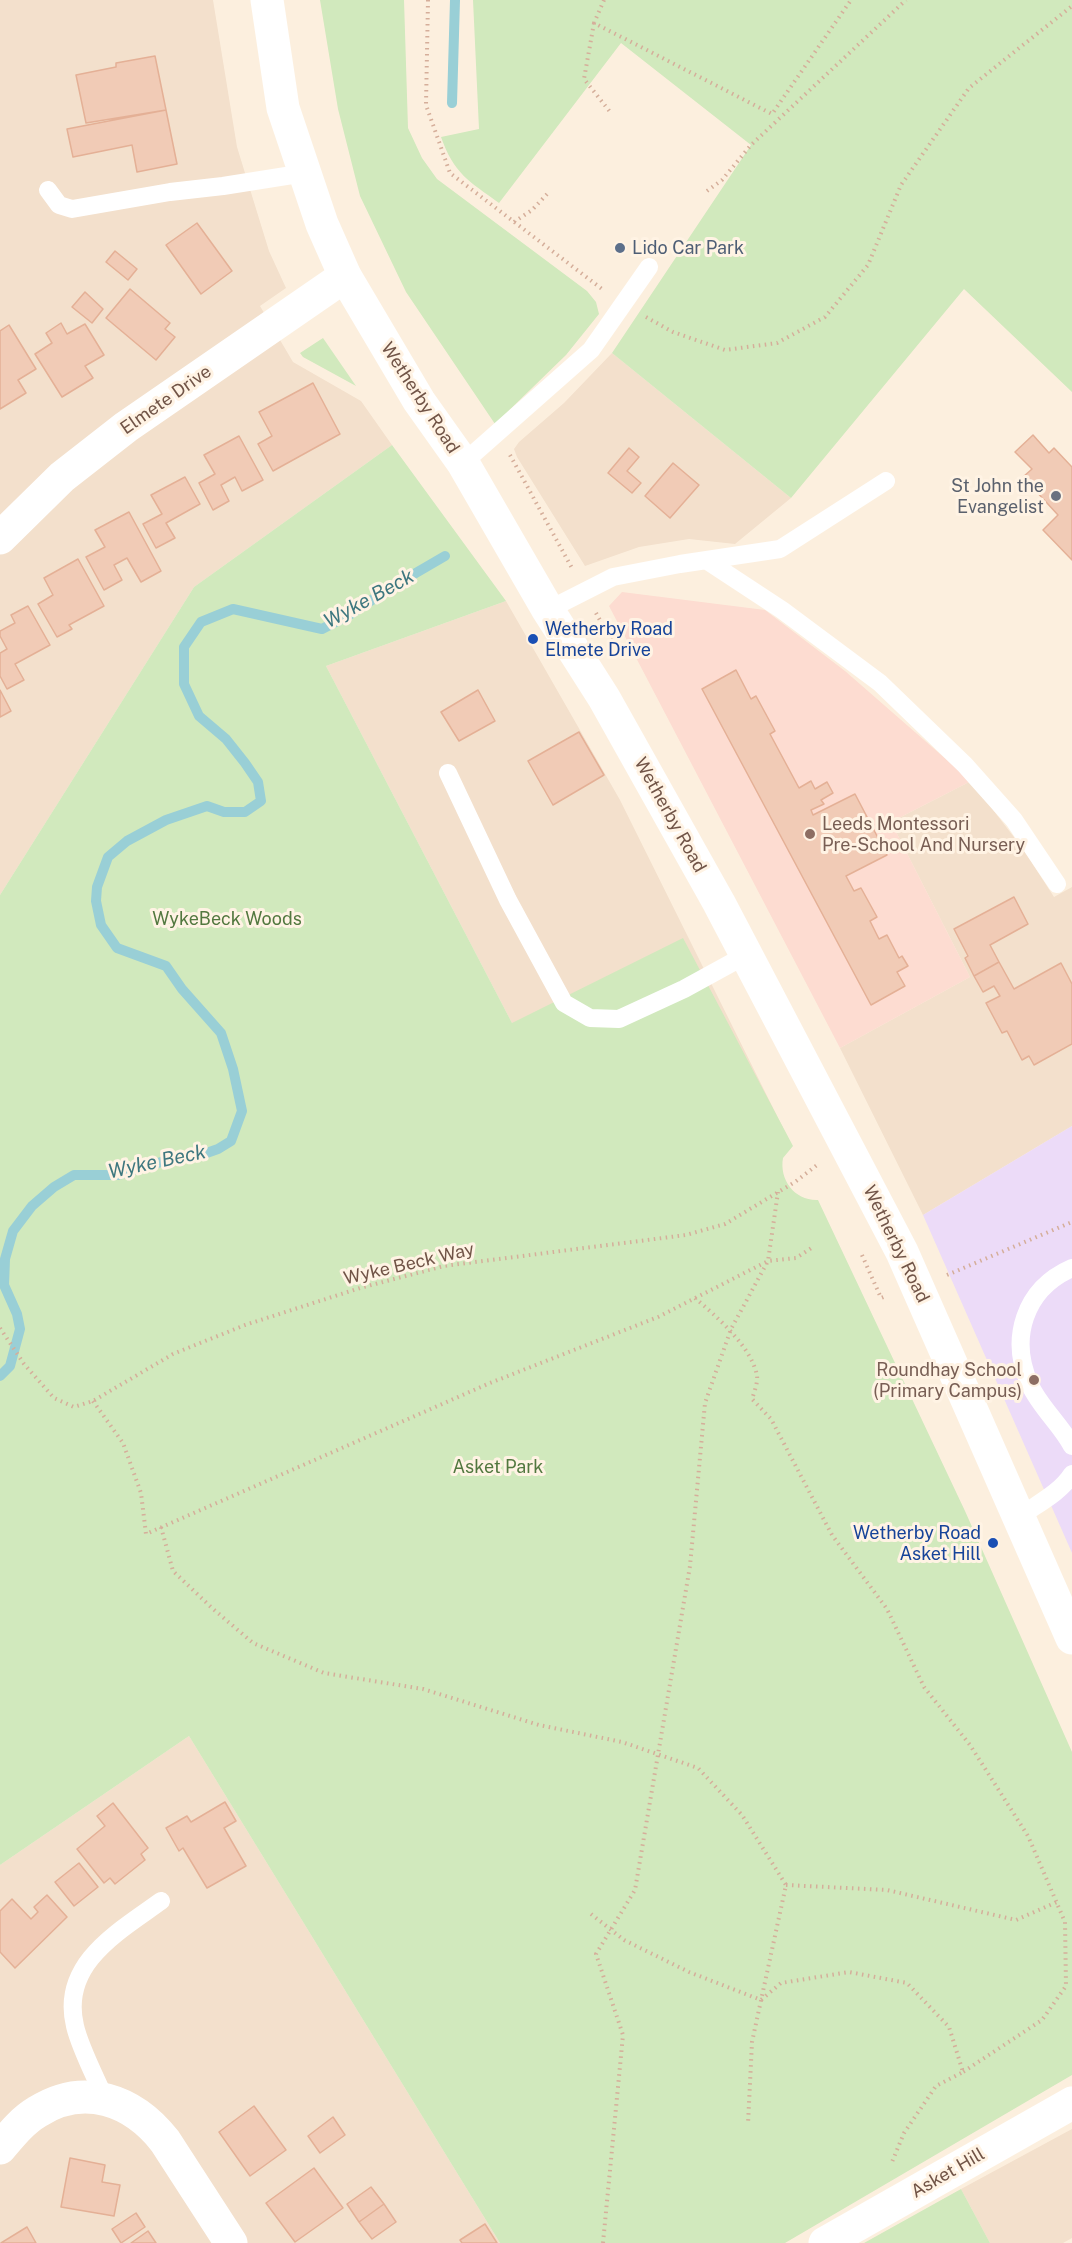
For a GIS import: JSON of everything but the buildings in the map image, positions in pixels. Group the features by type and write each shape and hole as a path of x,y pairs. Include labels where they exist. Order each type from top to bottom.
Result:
{"street":[{"name":"Wetherby Road","path":"267,0 283,108 322,224 345,276 419,401 463,463 548,610 604,698 746,955 894,1235 919,1287 1072,1638"},
{"name":"Elmete Drive","path":"0,537 62,477 126,427 345,276"},
{"path":"0,2148 23,2122 52,2104 86,2097 105,2099 123,2105 139,2114 165,2141 231,2243"},
{"name":"Asket Hill","path":"825,2243 1072,2103"}],"lane":[{"path":"48,190 59,205 72,209 304,173"},
{"path":"463,463 591,350 650,267"},
{"path":"548,610 613,578 705,560 780,549 886,481"},
{"path":"705,560 782,610 880,683 965,765 1014,820 1057,884"},
{"path":"448,772 508,900 564,1003 590,1018 619,1019 684,989 746,955"},
{"path":"1069,1435 1031,1387 1021,1362 1020,1335 1028,1309 1043,1287 1072,1268"},
{"path":"1019,1517 1058,1490 1072,1474"},
{"path":"105,2099 75,2026 73,2006 77,1982 87,1960 104,1944 161,1901"}],"path":[{"path":"428,0 426,105 450,173 622,305 673,332 725,350 777,343 825,317 868,265 901,185 969,88 1072,6"},
{"path":"604,0 594,23 584,79 611,113"},
{"path":"594,23 772,114 851,0"},
{"path":"707,191 722,180 751,146 906,0"},
{"path":"514,222 532,210 550,190"},
{"name":"Wyke Beck Way","path":"0,1328 24,1364 54,1398 74,1407 93,1401 173,1354 246,1325 360,1288 444,1266 686,1235 726,1224 820,1164"},
{"path":"603,2243 622,2035 596,1954 635,1890 690,1566 705,1403 731,1329 768,1260 778,1192"},
{"path":"919,1287 1072,1222"},
{"path":"93,1401 123,1443 141,1493 146,1534 490,1383 658,1317 768,1260 796,1258 813,1247"},
{"path":"695,1298 731,1329 749,1358 758,1377 752,1399 771,1419 832,1535 887,1609 924,1687 970,1745 1028,1836 1065,1922 1066,1986 1042,2020 963,2072 936,2086 904,2133 892,2162"},
{"path":"161,1527 172,1571 254,1643 324,1673 423,1689 539,1725 622,1742 698,1768 742,1815 786,1885 752,2042 748,2124"},
{"path":"786,1885 887,1890 1016,1920 1057,1902"},
{"path":"591,1914 624,1940 689,1972 761,2000"},
{"path":"761,2000 781,1983 849,1972 907,1983 949,2027 963,2072"}],"shaded area":[{"path":"0,0 213,0 237,147 269,251 286,288 260,306 293,362 361,401 392,445 194,587 0,895"},
{"path":"612,353 791,498 735,544 689,539 639,547 585,566 514,449 564,403"},
{"path":"622,592 765,610 845,671 971,781 891,822 970,977 840,1048 609,606"},
{"path":"506,601 620,800 783,1128 512,1023 326,666"},
{"path":"971,781 1023,849 1054,897 1072,887 1072,1126 923,1215 840,1048 970,977 891,822"},
{"name":"Roundhay School (Primary Campus)","path":"1072,1126 1072,1553 923,1215"},
{"path":"189,1736 500,2243 0,2243 0,1865"},
{"path":"1072,2129 1072,2238 1063,2243 990,2243 961,2189"}],"green space":[{"path":"320,0 404,0 408,128 422,158 437,179 587,291 596,302 599,314 566,355 495,424 406,292 360,196 338,109"},
{"path":"473,0 1072,0 1072,392 964,289 791,498 612,353 751,145 621,43 499,203 464,176 451,160 441,137 479,129"},
{"path":"323,338 356,386 303,357 300,353"},
{"name":"Asket Park","path":"392,445 506,601 326,666 512,1023 683,938 793,1146 783,1158 782,1166 786,1181 790,1188 802,1197 818,1200 965,1511 1072,1752 1072,2075 785,2243 500,2243 189,1736 0,1865 0,895 194,587"},
{"path":"961,2189 990,2243 864,2243"}],"waterway":[{"name":"Wyke Beck","path":"452,103 455,0"},
{"name":"Wyke Beck","path":"0,1376 10,1366 20,1329 17,1314 4,1285 5,1259 13,1231 32,1206 54,1187 74,1175 118,1175 181,1156 198,1156 218,1149 231,1141 242,1111 233,1069 221,1033 182,989 166,966 117,948 101,925 96,901 97,887 108,857 127,841 166,820 207,806 224,812 245,812 261,801 258,782 245,763 226,739 199,716 184,684 184,647 201,622 233,609 322,629 445,556"}],"place":[{"name":"Lido Car Park","path":"620,248"},
{"name":"St John the Evangelist","path":"1056,496"},
{"name":"Wetherby Road Elmete Drive","path":"533,639"},
{"name":"Leeds Montessori Pre-School And Nursery","path":"810,834"},
{"name":"Roundhay School (Primary Campus)","path":"1034,1380"},
{"name":"Wetherby Road Asket Hill","path":"993,1543"}],"park label":[{"name":"WykeBeck Woods","path":"227,919"}]}
